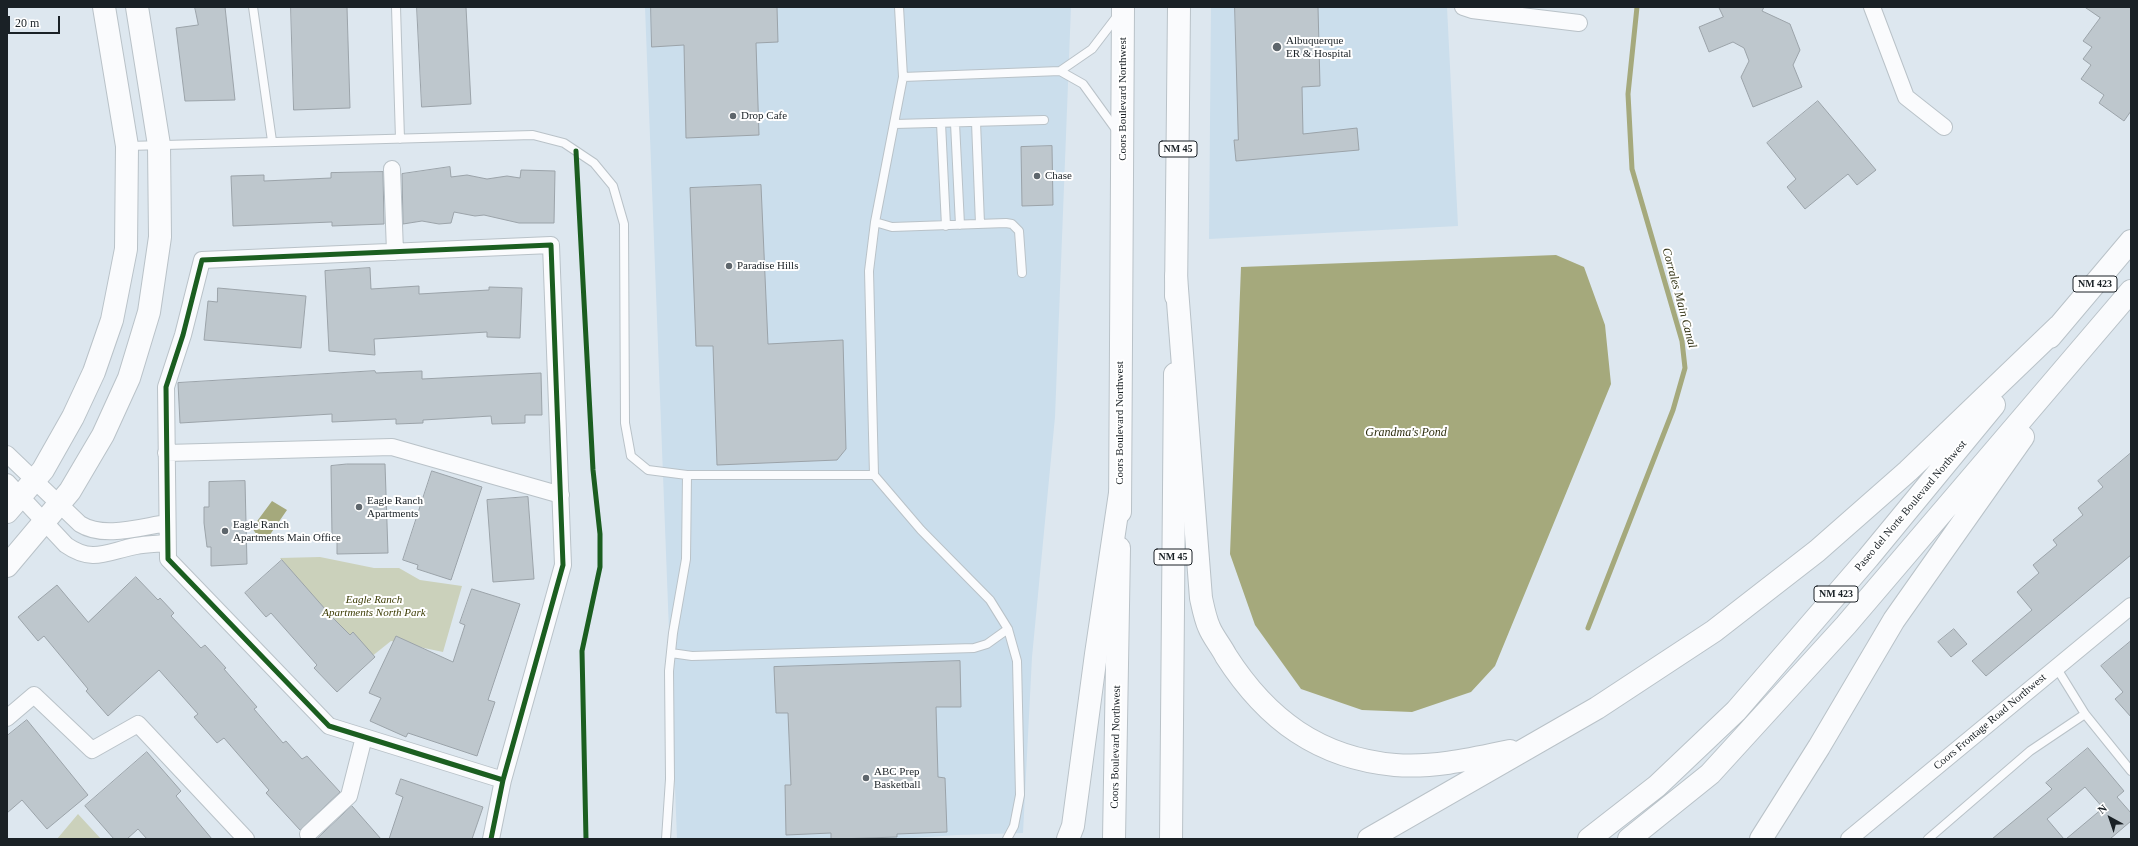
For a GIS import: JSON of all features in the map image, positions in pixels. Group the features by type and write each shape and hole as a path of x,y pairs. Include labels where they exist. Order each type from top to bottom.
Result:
{"main road":[{"path":"12,497 35,480 43,470 73,417 94,372 112,320 126,250 127,146 104,7"},
{"path":"7,566 70,491 103,435 129,378 149,312 160,237 159,145 137,7"},
{"name":"Coors Boulevard Northwest","path":"1114,839 1120,493 1123,7"},
{"name":"NM 45","path":"1170,839 1176,276 1182,12"},
{"name":"Paseo del Norte Boulevard Northwest","path":"1589,839 1657,786 1736,711 1868,558 2131,241"},
{"path":"1176,276 1201,598 1209,627 1254,694 1283,723 1315,742 1356,759 1397,765 1449,764 1530,746"},
{"name":"NM 423","path":"1630,839 1710,774 1846,625 2131,291"},
{"path":"1369,839 1597,708 1714,631 1817,551 1908,471 2059,326"},
{"path":"1761,839 1819,747 1894,620 2100,328"},
{"path":"1068,839 1073,826 1096,654 1120,493"}],"street":[{"path":"1464,7 1472,10 1579,23"},
{"path":"1872,7 1906,97 1944,127"},
{"path":"392,169 395,252"},
{"path":"490,839 503,780 563,565 551,245 202,260 183,335 166,387 168,559 329,726 503,780"},
{"path":"166,453 392,447 561,495"},
{"path":"7,454 80,524 97,531 117,531 167,524"},
{"path":"12,497 45,522 66,545 74,551 85,554 112,554 137,545 167,543"},
{"name":"Coors Frontage Road Northwest","path":"1849,839 2131,606"},
{"path":"7,718 34,695 92,750 138,724 246,839"},
{"path":"308,834 349,796 364,737"}],"lane":[{"path":"253,7 272,141"},
{"path":"396,7 400,139"},
{"path":"899,7 903,77 875,222 869,271 874,475 921,530 990,600 1008,630 1017,662 1020,795 1014,826 1007,839"},
{"path":"1060,71 1092,49 1123,7"},
{"path":"903,77 1060,71 1083,84 1122,138"},
{"path":"895,124 1044,120"},
{"path":"976,122 980,224"},
{"path":"941,123 946,226"},
{"path":"955,123 960,225"},
{"path":"127,146 533,135 564,143 594,163 613,186 624,224 626,423 631,456 648,470 687,475 874,475"},
{"path":"875,222 892,227 1012,224 1019,231 1022,273"},
{"path":"666,839 670,779 670,653 686,559 687,475"},
{"path":"670,653 692,656 974,648 992,641 1008,630"},
{"path":"2056,667 2085,714 2131,771"},
{"path":"1928,839 2030,751 2085,714"}],"shaded area":[{"path":"645,7 1071,7 1055,417 1032,657 1023,833 897,839 677,839"},
{"path":"1211,7 1447,7 1458,226 1209,239"}],"green space":[{"name":"Eagle Ranch Apartments North Park","path":"320,557 374,568 399,568 420,580 462,586 443,652 391,641 371,657 321,606 280,558"},
{"path":"78,814 101,839 57,839"}],"water":[{"name":"Grandma's Pond","path":"1556,255 1584,267 1605,325 1611,384 1495,666 1471,692 1412,712 1362,710 1301,689 1255,625 1230,554 1241,267"},
{"path":"272,501 287,510 267,539 257,535 252,528"}],"building":[{"path":"195,7 225,7 235,100 185,101 176,28 198,25"},
{"path":"291,7 347,7 350,108 294,110"},
{"path":"417,7 466,7 471,104 422,107"},
{"path":"651,7 777,7 778,42 756,43 759,135 686,138 684,45 652,47"},
{"name":"Albuquerque ER & Hospital","path":"1235,7 1318,7 1320,86 1302,87 1303,134 1357,128 1359,150 1236,161 1234,140 1238,140"},
{"path":"1719,7 1764,7 1762,11 1790,24 1800,50 1793,65 1802,87 1753,107 1741,77 1749,61 1744,48 1733,42 1709,52 1699,27 1723,17"},
{"path":"2085,7 2131,7 2131,111 2124,121 2099,103 2104,95 2081,79 2091,65 2083,59 2092,47 2083,41 2100,18"},
{"path":"1818,101 1876,170 1857,185 1848,174 1805,209 1787,187 1796,179 1767,143"},
{"name":"Chase","path":"1052,146 1053,205 1022,206 1021,147"},
{"path":"450,167 451,177 467,175 487,179 507,176 520,178 521,170 555,171 554,223 519,223 484,215 475,216 454,212 451,223 439,224 422,221 403,224 402,174"},
{"path":"383,172 384,224 332,226 332,222 233,226 231,176 264,175 264,181 331,178 331,173"},
{"path":"761,185 768,344 843,340 846,449 837,460 717,465 713,346 696,346 690,188"},
{"path":"370,268 371,289 419,286 419,294 489,290 489,287 522,288 520,338 487,337 487,332 374,339 375,355 329,351 325,271"},
{"path":"218,288 306,296 301,348 204,340 208,301 217,302"},
{"path":"375,371 376,373 422,371 422,379 541,373 542,415 525,415 525,423 492,424 491,416 423,420 423,423 396,424 396,419 332,422 332,414 180,423 178,383"},
{"path":"2131,453 2131,555 1986,676 1972,661 2032,610 2017,592 2039,573 2033,565 2057,545 2053,540 2083,515 2078,508 2103,487 2098,481"},
{"name":"Eagle Ranch Apartments","path":"347,464 385,464 388,553 337,554 337,542 334,542 334,536 332,536 331,466"},
{"path":"432,471 482,487 451,580 417,569 418,565 403,560"},
{"name":"Eagle Ranch Apartments Main Office","path":"245,481 247,564 211,566 211,547 207,547 204,523 204,507 209,507 209,482"},
{"path":"528,497 534,579 493,582 487,500"},
{"path":"282,560 333,618 350,635 353,632 375,657 337,692 314,668 317,665 271,613 266,617 245,593"},
{"path":"136,577 158,600 160,598 174,613 171,616 201,648 205,645 226,668 224,669 257,707 254,709 283,743 286,741 302,759 307,756 340,792 300,830 266,793 269,790 224,738 217,743 194,717 198,714 159,670 108,716 86,691 88,689 44,636 38,641 18,617 57,585 88,622"},
{"path":"472,589 520,604 488,700 495,702 477,756 408,733 406,737 370,721 381,698 369,693 396,636 453,662 465,625 460,623"},
{"path":"1954,629 1967,644 1951,657 1938,642"},
{"path":"2131,641 2131,717 2115,699 2123,692 2101,666"},
{"name":"ABC Prep Basketball","path":"960,661 961,707 936,707 938,777 945,778 947,832 897,834 897,837 837,839 831,839 831,833 786,835 785,785 791,785 788,713 776,713 774,667"},
{"path":"27,720 88,795 47,829 22,800 7,813 7,736"},
{"path":"2088,748 2124,791 2117,797 2131,813 2131,821 2110,839 2066,839 2103,808 2085,787 2047,819 2064,839 1992,839 2052,789 2046,783"},
{"path":"147,752 181,791 176,796 212,839 147,839 138,829 127,839 114,839 85,806"},
{"path":"401,779 483,807 472,839 389,839 403,797 396,794"},
{"path":"352,806 381,839 317,839"}],"waterway":[{"name":"Corrales Main Canal","path":"1588,628 1673,410 1685,368 1682,341 1632,169 1628,94 1637,7"}],"cycle path":[{"path":"576,151 593,470 600,534 600,567 582,651 586,839"},
{"path":"491,839 503,780 329,726 168,559 166,387 183,335 202,260 551,245 563,565 503,780"}],"place":[{"name":"Albuquerque ER & Hospital","path":"1277,47"},
{"name":"Drop Cafe","path":"733,116"},
{"name":"Chase","path":"1037,176"},
{"name":"Paradise Hills","path":"729,266"},
{"name":"Eagle Ranch Apartments","path":"359,507"},
{"name":"Eagle Ranch Apartments Main Office","path":"225,531"},
{"name":"ABC Prep Basketball","path":"866,778"}]}
